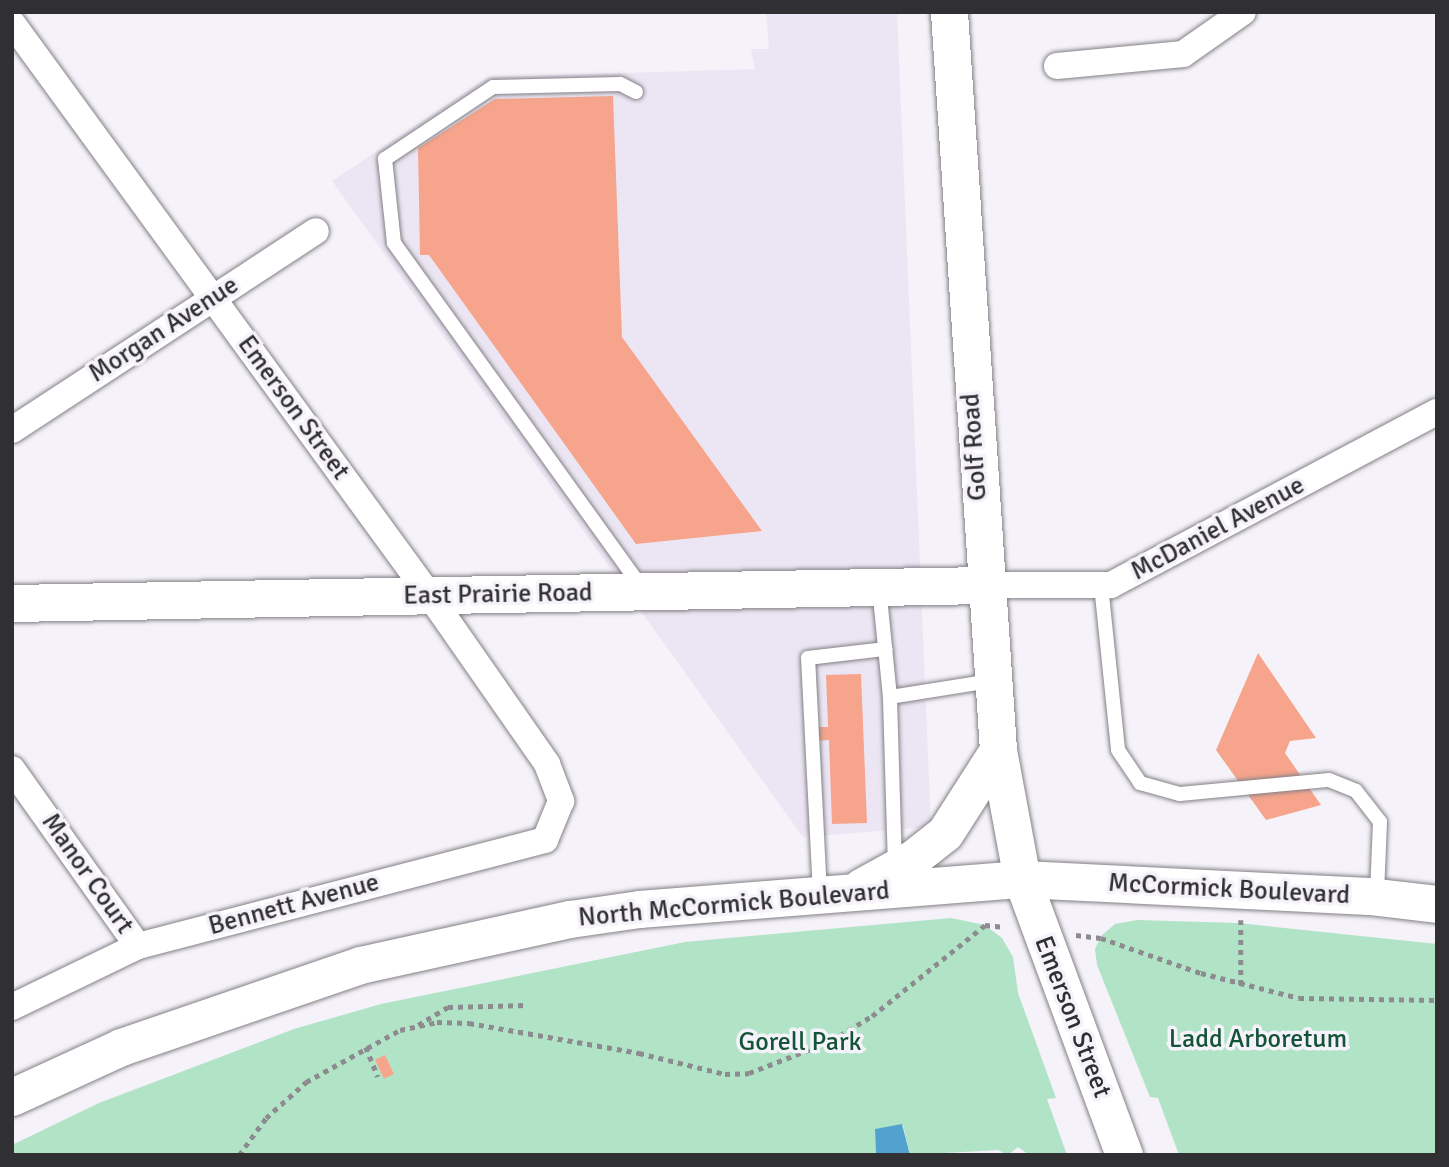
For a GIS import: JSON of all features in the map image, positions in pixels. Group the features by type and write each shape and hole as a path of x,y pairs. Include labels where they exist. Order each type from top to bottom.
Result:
{"main road":[{"name":"Golf Road","path":"948,12 990,681 998,750 1022,879"},
{"name":"East Prairie Road","path":"12,603 984,585"},
{"path":"834,895 896,879 945,833 998,750"},
{"name":"North McCormick Boulevard","path":"896,879 1022,879"},
{"name":"McCormick Boulevard","path":"1022,879 1377,897 1437,904"},
{"name":"Emerson Street","path":"1022,879 1124,1155"},
{"name":"North McCormick Boulevard","path":"12,1097 121,1047 247,1001 372,962 639,909 834,895"}],"street":[{"path":"1057,66 1183,54 1243,12"},
{"name":"Emerson Street","path":"12,23 430,596 547,764 561,801"},
{"name":"Morgan Avenue","path":"12,430 316,231"},
{"name":"McDaniel Avenue","path":"984,585 1111,585 1437,412"},
{"name":"Manor Court","path":"12,769 138,946"},
{"name":"Bennett Avenue","path":"12,1007 138,946 545,840 561,801"}],"lane":[{"path":"636,92 620,84 493,87 385,159 394,243 644,592"},
{"path":"1101,585 1118,750 1140,783 1181,794 1329,780 1356,791 1380,822 1377,897"},
{"path":"879,587 890,697 896,879"},
{"path":"834,895 808,658 885,649"},
{"path":"890,697 990,681"}],"path":[{"path":"1240,889 1241,985"},
{"path":"417,1026 469,1023 639,1053 725,1074 749,1073 831,1041 872,1016 985,925"},
{"path":"1101,938 1241,985 1299,998 1437,1000"},
{"path":"239,1155 266,1118 306,1082 366,1047 417,1026 448,1007 527,1005"},
{"path":"366,1047 378,1077"}],"shaded area":[{"path":"766,12 897,12 931,827 803,837 332,181 488,77 755,69 751,49 769,49"}],"green space":[{"name":"Gorell Park","path":"951,918 985,925 1002,938 1013,957 1018,993 1056,1098 1047,1099 1067,1155 1029,1155 1018,1147 1008,1155 998,1150 910,1155 903,1125 875,1129 876,1155 12,1155 12,1145 99,1103 294,1029 381,1004 685,942"},
{"name":"Ladd Arboretum","path":"1137,920 1238,923 1437,944 1437,1155 1179,1155 1158,1098 1150,1097 1097,965 1095,949 1101,936 1115,924"}],"water":[{"path":"902,1124 910,1155 876,1155 875,1129"}],"building":[{"path":"613,96 622,337 762,531 636,544 429,255 420,255 418,148 495,99"},
{"path":"1258,653 1316,738 1290,741 1285,753 1321,805 1266,820 1216,750"},
{"path":"861,674 867,823 832,824 829,740 816,741 816,727 828,727 826,675"},
{"path":"385,1055 394,1074 384,1079 375,1060"}]}
